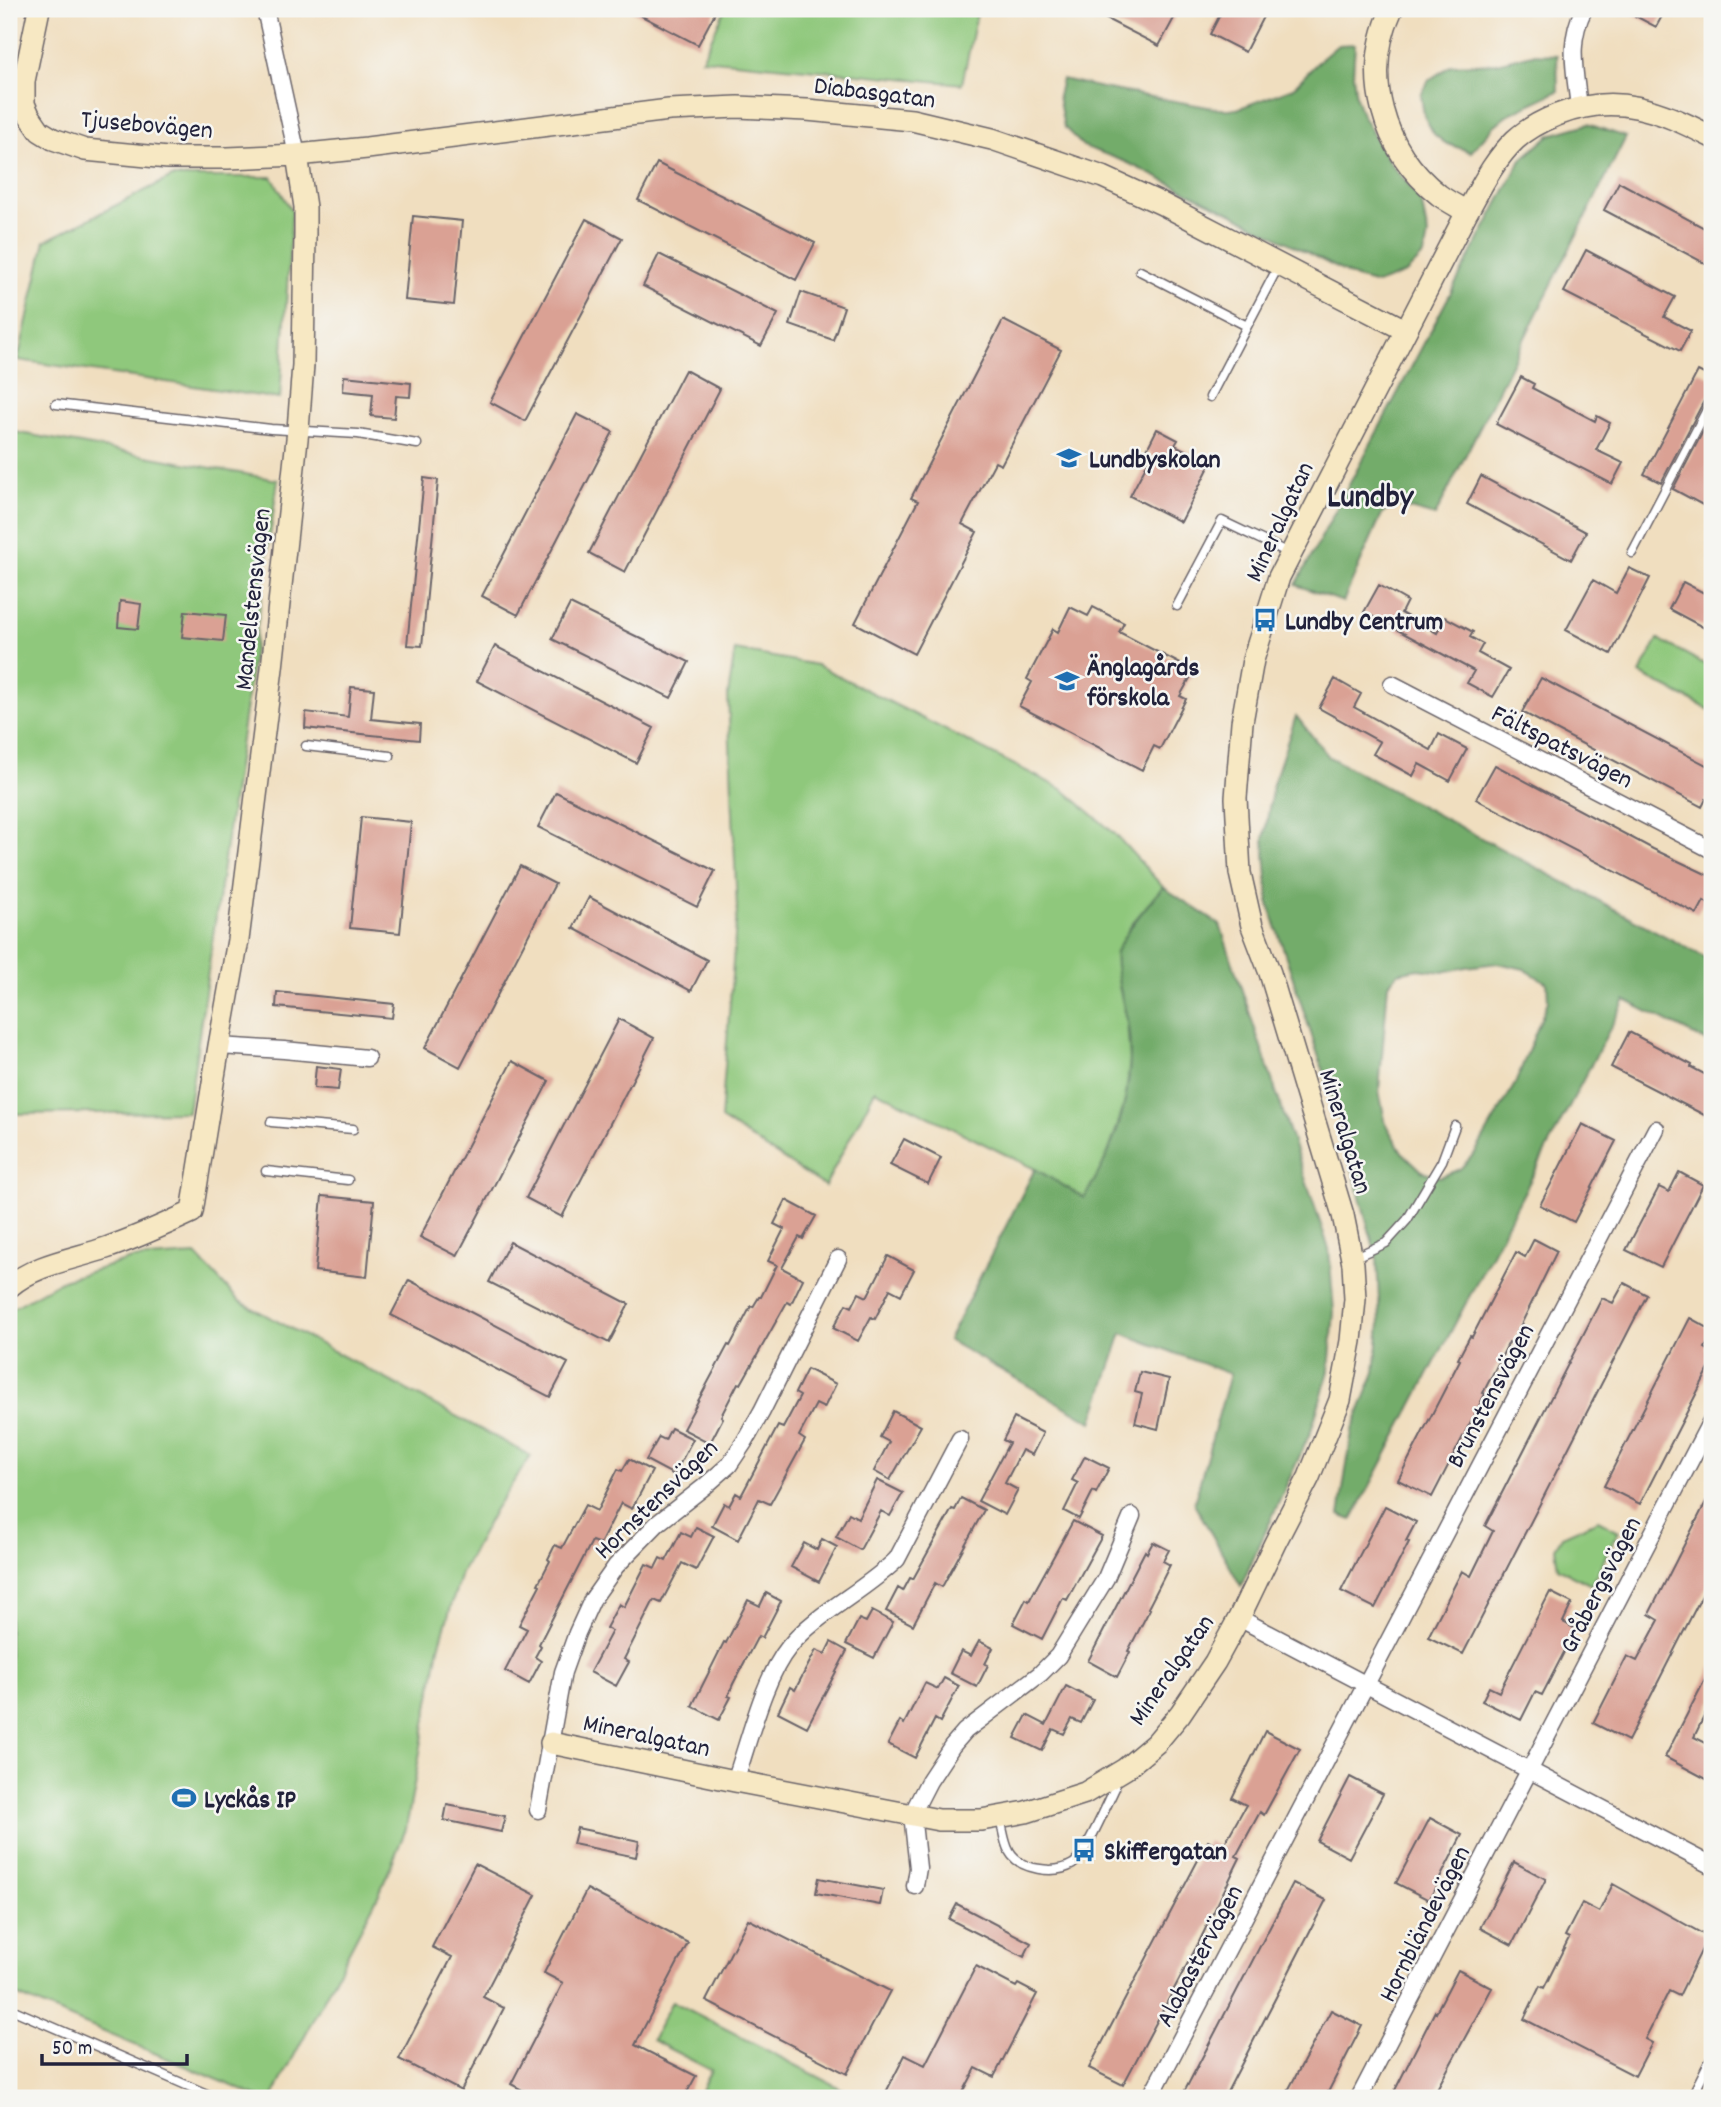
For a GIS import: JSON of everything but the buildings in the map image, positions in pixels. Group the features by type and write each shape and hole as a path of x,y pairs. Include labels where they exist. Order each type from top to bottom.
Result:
{"street":[{"name":"Tjusebovägen","path":"39,9 24,81 24,104 40,131 53,139 85,150 168,158 297,155"},
{"path":"265,9 297,155"},
{"path":"1392,9 1384,26 1377,79 1381,107 1391,136 1417,173 1439,195 1466,212"},
{"path":"1579,107 1573,41 1584,9"},
{"name":"Mineralgatan","path":"551,1743 939,1820 982,1819 1026,1812 1085,1793 1125,1769 1156,1742 1180,1714 1215,1662 1239,1618 1309,1477 1340,1400 1351,1341 1354,1299 1352,1258 1343,1215 1270,972 1252,926 1240,873 1237,798 1242,722 1253,660 1279,577 1466,212 1497,162 1516,139 1540,122 1579,107 1611,104 1640,107 1680,121 1712,137"},
{"name":"Diabasgatan","path":"297,155 669,110 738,107 807,110 912,120 992,139 1103,177 1163,204 1405,330"},
{"name":"Mandelstensvägen","path":"9,1287 48,1266 125,1242 192,1212 238,940 298,430 303,365 305,207 297,155"},
{"name":"Fältspatsvägen","path":"1392,684 1712,850"},
{"path":"219,1046 367,1058"},
{"name":"Brunstensvägen","path":"1366,1685 1656,1129"},
{"name":"Hornstensvägen","path":"538,1810 563,1672 592,1600 616,1566 658,1522 704,1488 729,1465 762,1412 838,1259"},
{"name":"Gråbergsvägen","path":"1530,1770 1712,1419"},
{"path":"735,1781 761,1702 789,1647 818,1620 883,1573 897,1559 960,1439"},
{"path":"915,1886 918,1868 912,1814 929,1781 965,1731 1040,1674 1058,1656 1106,1578 1132,1516"},
{"path":"1239,1618 1712,1866"},
{"name":"Alabastervägen","path":"1150,2098 1366,1685"},
{"name":"Hornbländevägen","path":"1359,2098 1530,1770"}],"lane":[{"path":"1210,397 1279,265"},
{"path":"1139,271 1247,326"},
{"path":"1632,553 1712,400"},
{"path":"56,404 358,434 417,444"},
{"path":"1177,606 1222,521 1291,554"},
{"path":"306,746 390,756"},
{"path":"271,1122 353,1129"},
{"path":"1352,1258 1386,1243 1407,1220 1442,1161 1455,1126"},
{"path":"266,1171 348,1180"},
{"path":"999,1817 1009,1852 1017,1860 1035,1869 1054,1871 1074,1864 1084,1850 1115,1788 1110,1779"},
{"path":"9,2008 216,2098"},
{"path":"1690,2098 1712,2056"}],"green space":[{"path":"725,9 978,9 962,84 702,59"},
{"path":"1355,44 1353,75 1362,115 1390,163 1421,200 1428,235 1424,255 1406,273 1377,284 1356,278 1126,162 1083,146 1064,127 1058,96 1062,79 1219,109 1237,109 1293,88 1338,45"},
{"path":"1532,54 1557,55 1558,91 1509,114 1494,126 1471,152 1445,143 1434,134 1424,116 1421,95 1429,80 1452,65 1497,63"},
{"path":"1588,124 1626,137 1435,516 1395,505 1382,514 1343,602 1296,585 1521,160 1550,135"},
{"path":"172,177 272,177 292,211 280,399 18,360 45,241"},
{"path":"9,431 278,480 188,1112 9,1114"},
{"path":"1658,639 1712,668 1712,711 1640,674"},
{"path":"735,650 817,665 1064,790 1115,834 1163,887 1133,922 1116,952 1130,1060 1125,1103 1106,1160 1085,1198 1035,1169 875,1090 825,1186 721,1119 737,910 728,695"},
{"path":"1296,716 1329,757 1712,961 1712,1044 1625,1000 1352,1520 1339,1515 1352,1431 1375,1372 1380,1324 1377,1259 1338,1116 1269,905 1264,839 1273,784","holes":["1498,963 1524,969 1547,983 1548,1001 1515,1084 1475,1153 1460,1169 1440,1177 1422,1171 1402,1152 1386,1125 1379,1091 1388,985 1398,973 1418,969 1443,972"]},
{"path":"1163,887 1220,925 1329,1249 1334,1312 1329,1371 1311,1431 1241,1586 1194,1503 1230,1374 1122,1333 1092,1422 948,1340 1035,1169 1084,1198 1106,1157 1122,1113 1130,1067 1130,1043 1117,976 1116,952 1135,921"},
{"path":"196,1255 239,1301 531,1456 495,1509 461,1573 439,1647 406,1829 380,1892 272,2098 261,2098 9,1992 9,1310 63,1280 132,1259"},
{"path":"1598,1520 1619,1531 1591,1585 1558,1568 1555,1548 1562,1536"},
{"path":"672,2001 842,2089 837,2098 697,2098 711,2070 652,2040"}],"place":[{"name":"Lundbyskolan","path":"1069,458"},
{"name":"Lundby Centrum","path":"1265,620"},
{"name":"Änglagårds förskola","path":"1067,681"},
{"name":"Lyckås IP","path":"184,1798"},
{"name":"Skiffergatan","path":"1084,1850"}],"district":[{"name":"Lundby","path":"1370,494"}]}
